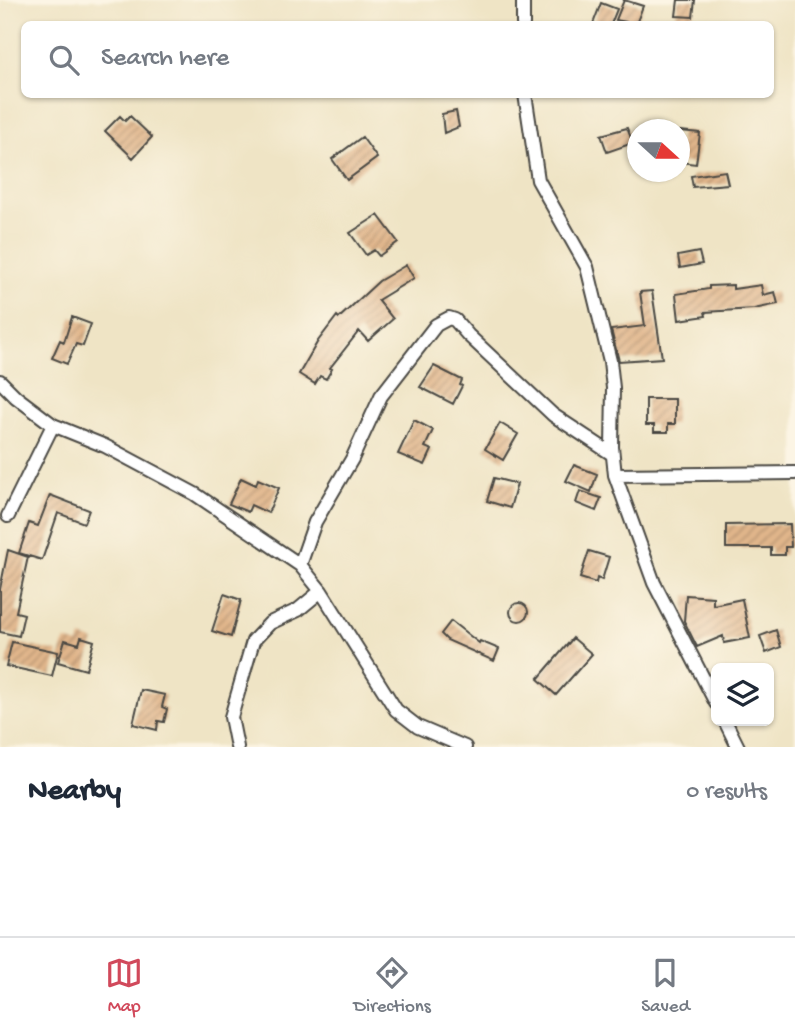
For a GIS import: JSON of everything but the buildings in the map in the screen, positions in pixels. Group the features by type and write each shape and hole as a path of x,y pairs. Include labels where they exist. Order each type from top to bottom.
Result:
{"street":[{"path":"523,0 523,21"},
{"path":"526,98 538,180 587,268 610,361 615,475 645,561 711,693"},
{"path":"300,565 315,522 352,459 382,396 436,324 449,318 455,320 553,415 612,454"},
{"path":"0,381 53,425 105,446 195,494 300,565 321,591 396,710 418,727 465,747"},
{"path":"8,516 53,425"},
{"path":"615,475 795,473"},
{"path":"237,747 231,717 253,641 270,623 298,610 321,591"},
{"path":"728,726 738,747"}]}
